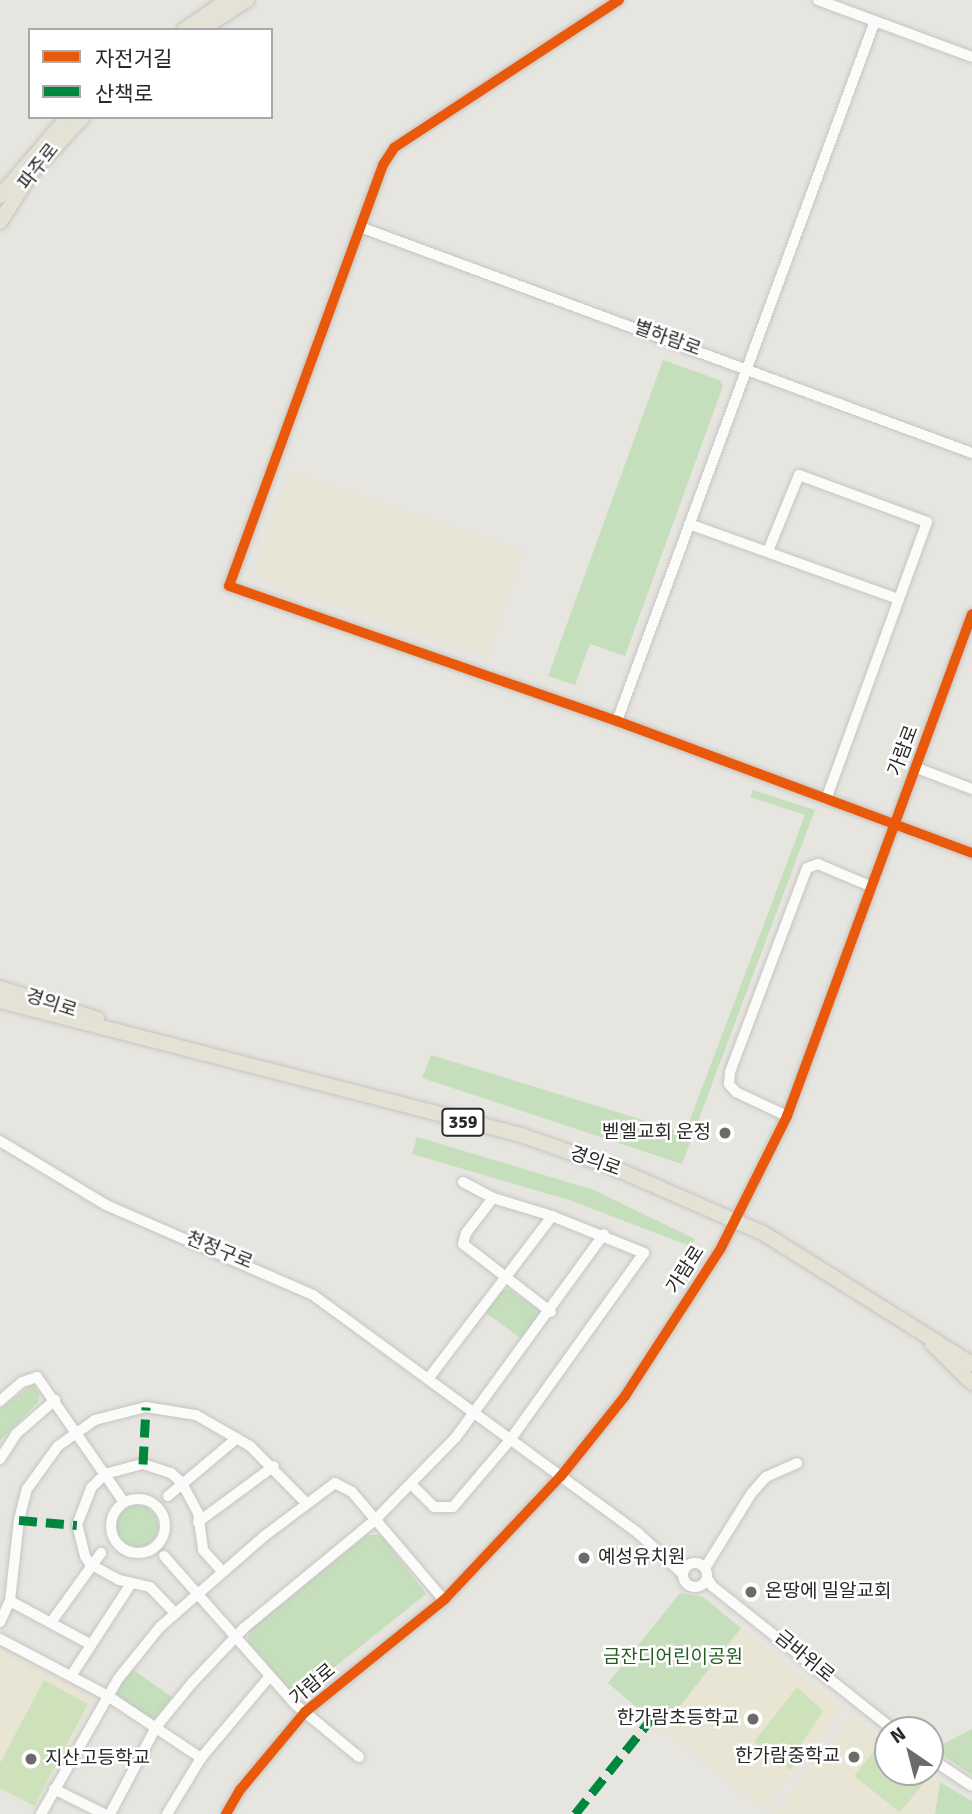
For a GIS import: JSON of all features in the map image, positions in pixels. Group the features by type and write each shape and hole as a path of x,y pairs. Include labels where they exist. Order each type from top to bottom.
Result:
{"main road":[{"path":"191,28 228,0"},
{"path":"192,28 247,0"},
{"name":"파주로","path":"0,196 66,119"},
{"name":"파주로","path":"0,222 33,172 81,119"},
{"path":"0,981 109,1027"},
{"name":"경의로","path":"0,988 109,1027 181,1049 521,1135 614,1168 737,1220 823,1269 926,1338 972,1364"},
{"name":"경의로","path":"0,1000 109,1027"},
{"path":"0,1009 29,1020 109,1027"},
{"path":"926,1338 972,1353"},
{"path":"926,1338 972,1383"}],"street":[{"path":"818,0 972,57"},
{"path":"613,2 394,148 383,165 229,586 617,721 972,853"},
{"path":"617,721 874,21"},
{"name":"별하람로","path":"360,227 746,367 972,453"},
{"path":"768,551 799,475 927,522 826,799"},
{"path":"688,524 899,599"},
{"name":"가람로","path":"226,1814 247,1780 305,1712 444,1600 561,1476 625,1396 737,1220 787,1116 893,824 967,647 972,614"},
{"path":"917,768 972,789"},
{"path":"787,1116 736,1092 729,1084 730,1072 807,868 818,864 870,886"},
{"name":"천정구로","path":"0,1141 106,1205 288,1281 476,1412 510,1440"},
{"path":"411,1484 435,1507 449,1509 510,1440 643,1258 641,1249 552,1216 493,1198 463,1182"},
{"path":"493,1198 462,1239 505,1277 551,1311"},
{"path":"428,1379 552,1216"},
{"path":"110,1814 156,1727 236,1636 375,1520 411,1484 476,1412 604,1234"},
{"path":"0,1401 33,1377 55,1400 124,1502"},
{"path":"0,1459 16,1434 55,1400"},
{"path":"0,1622 10,1601 19,1520 27,1489 40,1466 76,1431 120,1411 170,1408 196,1415 237,1438 274,1466 306,1503"},
{"path":"161,1512 169,1496 182,1483 237,1438"},
{"name":"금바위로","path":"510,1440 697,1571 877,1716"},
{"path":"697,1571 766,1478 797,1463"},
{"path":"174,1612 150,1587 131,1585 90,1564 77,1525 91,1488 105,1474 143,1464 171,1473 192,1496 203,1550 222,1571"},
{"path":"198,1522 274,1466"},
{"path":"41,1814 131,1660 174,1612 306,1503 335,1483 352,1492 444,1600"},
{"path":"52,1621 112,1535 114,1513 124,1502 150,1502 169,1496"},
{"path":"150,1502 161,1512 165,1525 162,1538 164,1556"},
{"path":"112,1535 122,1548 136,1553 148,1550 162,1538"},
{"path":"101,1553 122,1548"},
{"path":"148,1550 164,1556 270,1676 305,1712 359,1757"},
{"path":"71,1676 131,1585"},
{"path":"10,1601 52,1621 90,1644"},
{"path":"0,1639 108,1696 201,1758"},
{"path":"167,1814 201,1758 270,1676"},
{"path":"944,1767 972,1786"},
{"path":"54,1788 104,1814"}],"shaded area":[{"path":"290,472 523,552 487,656 254,576"},
{"name":"한가람초등학교","path":"741,1628 843,1708 765,1809 662,1729"},
{"name":"지산고등학교","path":"0,1646 95,1698 35,1809 0,1791"},
{"name":"한가람중학교","path":"852,1715 874,1732 874,1786 939,1786 935,1814 775,1814"}],"green space":[{"path":"663,360 719,380 723,386 625,656 590,644 575,685 548,676"},
{"path":"753,790 815,810 682,1164 422,1078 431,1055 685,1133 805,815 750,797"},
{"path":"417,1137 594,1190 695,1239 690,1246 569,1200 412,1154"},
{"path":"509,1289 540,1311 542,1318 524,1341 485,1312 501,1291"},
{"path":"33,1384 40,1395 38,1402 0,1441 0,1409"},
{"path":"137,1505 152,1511 158,1526 152,1541 137,1547 122,1541 116,1526 122,1511"},
{"path":"367,1535 381,1535 426,1594 306,1690 289,1690 248,1641 249,1630"},
{"name":"금잔디어린이공원","path":"680,1593 703,1597 741,1628 662,1729 608,1683"},
{"path":"132,1669 172,1697 156,1718 150,1719 118,1698 116,1690"},
{"name":"지산고등학교","path":"44,1680 88,1704 34,1806 0,1788 0,1763"},
{"path":"797,1687 823,1711 797,1751 801,1755 790,1770 754,1742"},
{"path":"972,1729 972,1775 944,1756 944,1744"},
{"path":"874,1751 874,1786 922,1786 900,1812 854,1776"},
{"path":"944,1784 972,1801 972,1814 935,1814 939,1786"}],"marked path":[{"path":"143,1464 146,1407"},
{"path":"19,1520 77,1525"},
{"path":"575,1814 652,1718"}],"cycle path":[{"path":"619,0 394,148 383,165 229,586 617,721 972,853"},
{"path":"226,1814 240,1790 305,1712 444,1600 561,1476 625,1396 721,1248 787,1116 972,614"}],"place":[{"name":"벧엘교회 운정","path":"725,1133"},
{"name":"예성유치원","path":"584,1558"},
{"name":"온땅에 밀알교회","path":"751,1592"},
{"name":"한가람초등학교","path":"753,1719"},
{"name":"한가람중학교","path":"854,1757"},
{"name":"지산고등학교","path":"31,1759"}]}
